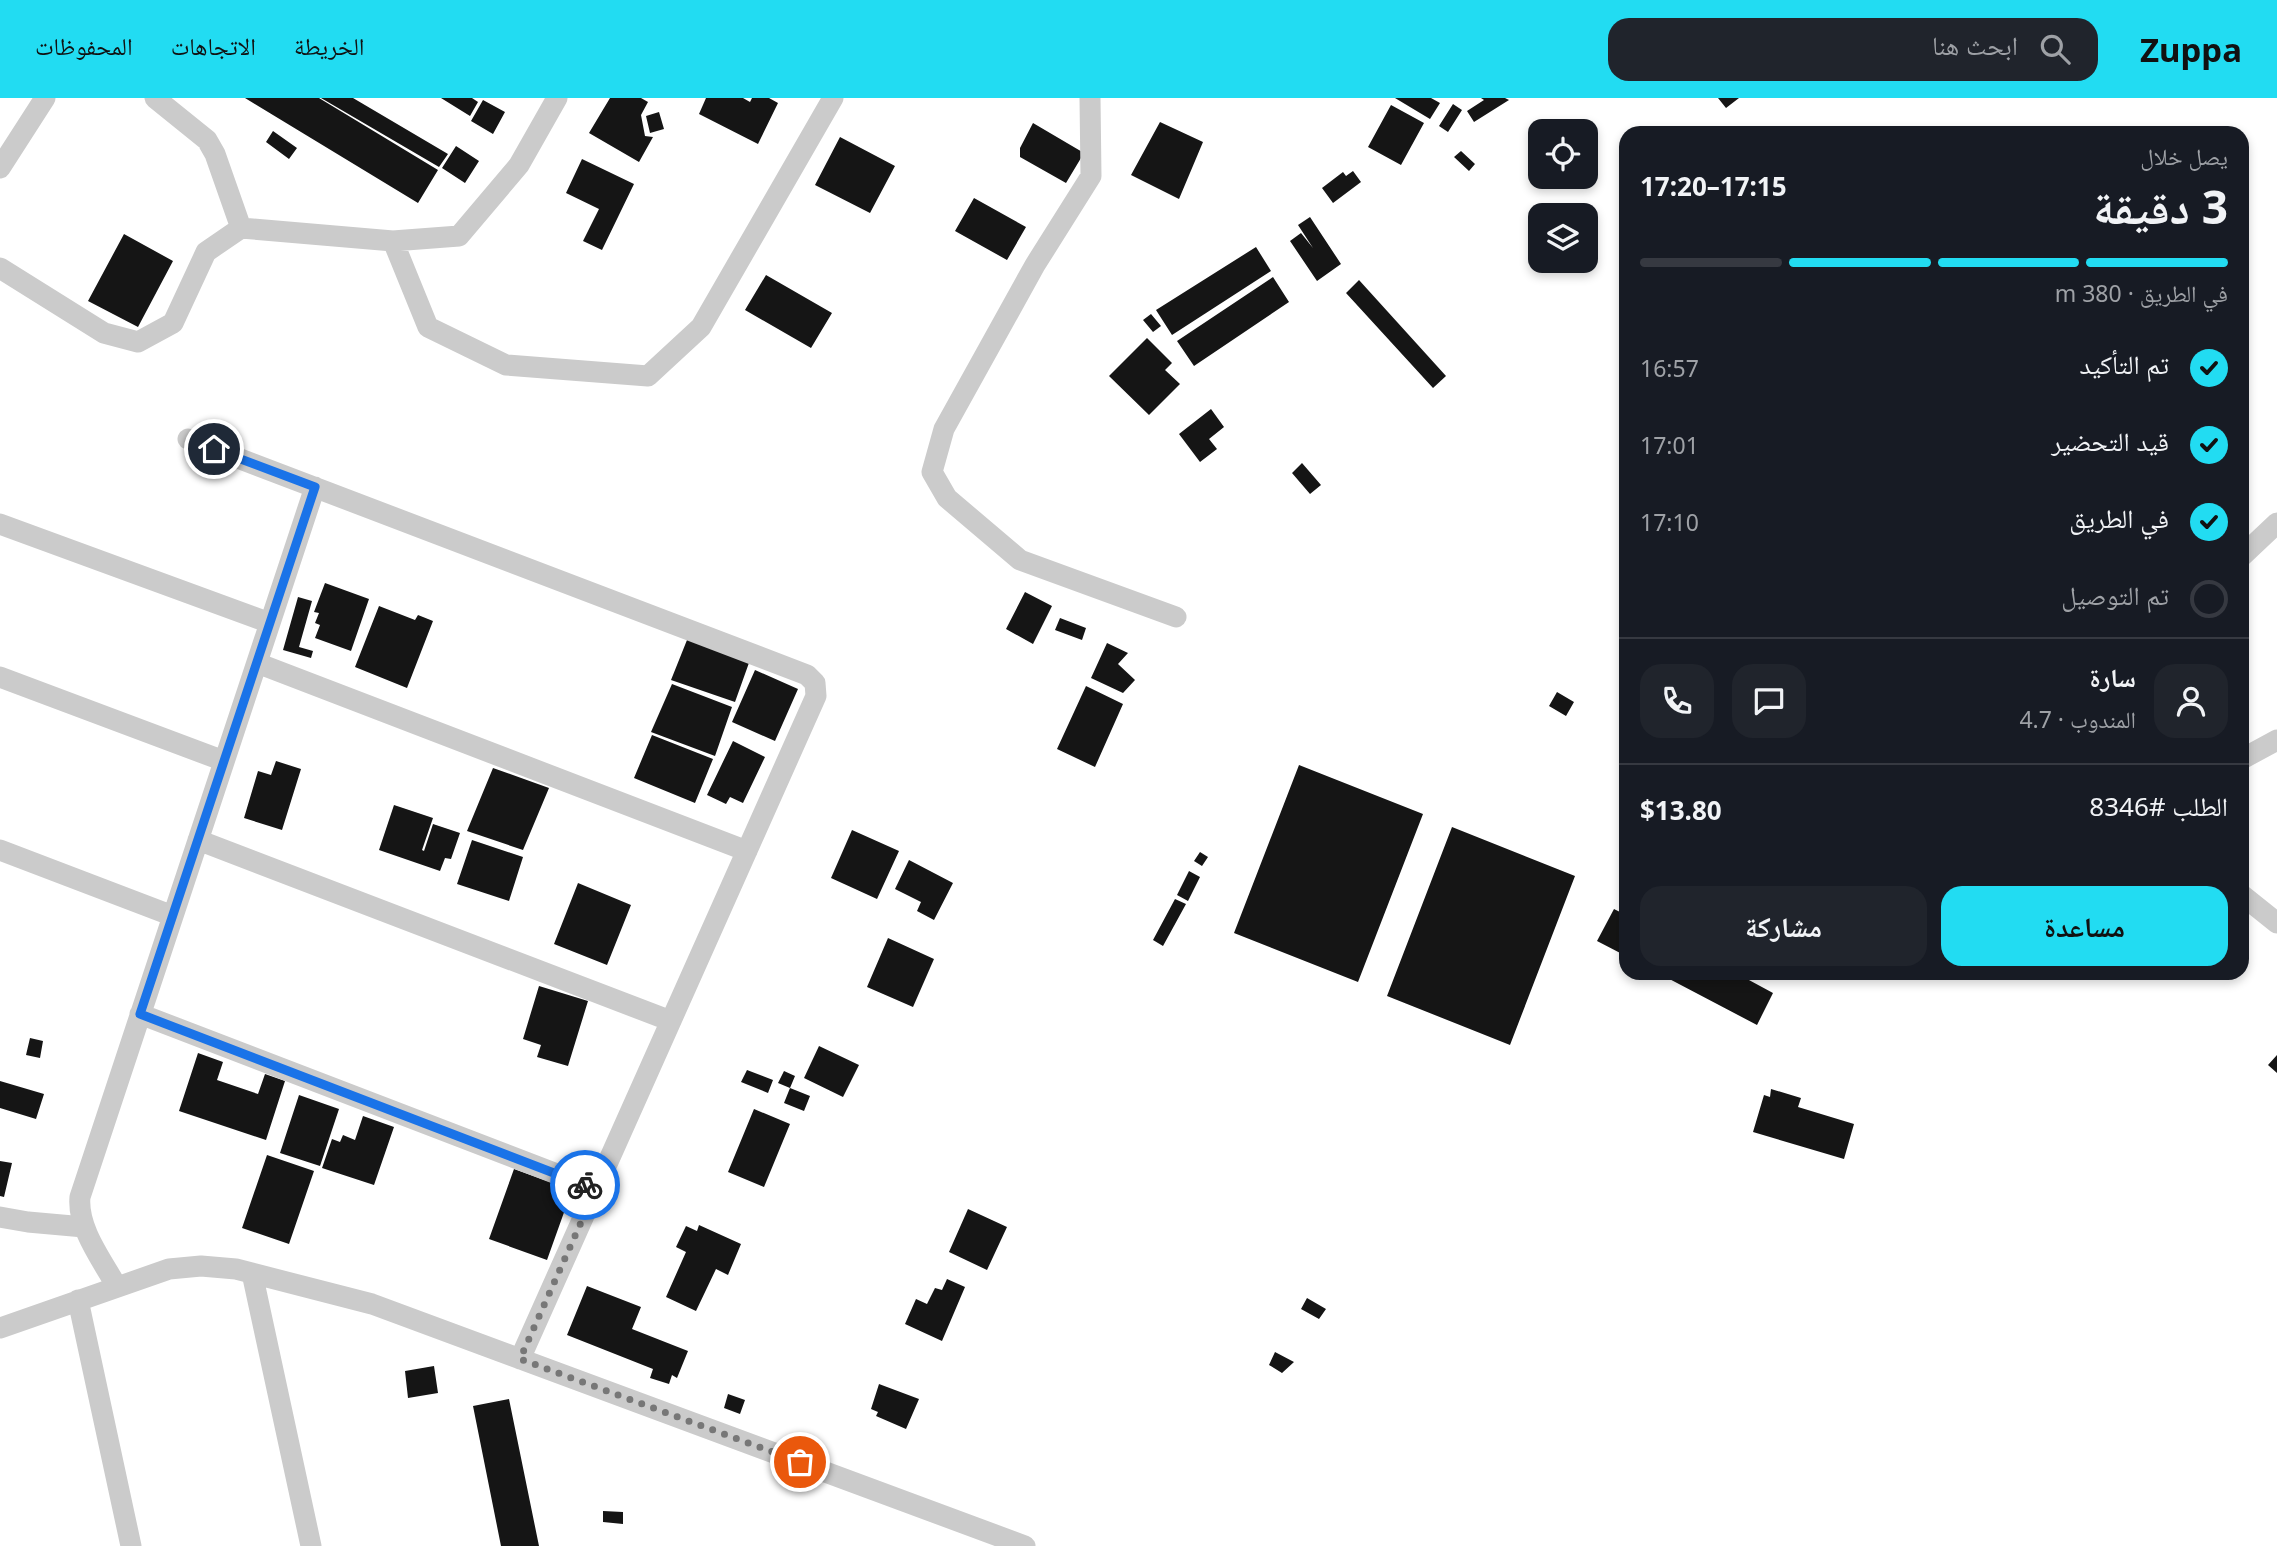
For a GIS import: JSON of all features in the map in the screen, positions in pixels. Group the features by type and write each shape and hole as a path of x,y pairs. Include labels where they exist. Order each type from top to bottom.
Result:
{"street":[{"path":"0,168 44,98"},
{"path":"155,98 207,140 215,154 241,228"},
{"path":"0,268 104,332 138,342 173,323 206,252 241,228 393,241 459,236 519,165 557,98"},
{"path":"393,241 428,327 506,365 649,376 701,327 833,98"},
{"path":"1090,98 1091,176 1035,265 944,429 932,471 947,498 1020,560 1176,617"},
{"path":"188,439 807,675 812,678 817,689 520,1359"},
{"path":"117,1287 85,1227 79,1211 80,1197 315,487"},
{"path":"2249,549 2277,523"},
{"path":"0,524 270,623"},
{"path":"257,663 747,851"},
{"path":"0,677 224,761"},
{"path":"2249,755 2277,740"},
{"path":"198,840 671,1021"},
{"path":"0,850 173,916"},
{"path":"2249,901 2277,923"},
{"path":"140,1014 596,1189"},
{"path":"0,1217 85,1227"},
{"path":"0,1328 169,1269 218,1267 252,1273 372,1304 1025,1546"},
{"path":"252,1273 312,1546"},
{"path":"78,1300 131,1546"}],"building":[{"path":"245,98 319,98 438,170 418,203"},
{"path":"321,98 353,98 448,154 439,167"},
{"path":"441,98 472,98 478,102 470,116"},
{"path":"610,98 641,98 648,102 641,115 645,136 653,137 639,162 589,133"},
{"path":"706,98 743,98 750,102 752,98 769,98 778,103 758,144 699,114"},
{"path":"1395,98 1431,98 1440,103 1430,119"},
{"path":"1481,98 1509,100 1474,122 1467,111 1484,100"},
{"path":"1718,98 1739,98 1726,108"},
{"path":"483,100 505,112 493,134 471,121"},
{"path":"1453,104 1462,110 1448,132 1439,126"},
{"path":"1391,105 1424,123 1401,165 1368,147"},
{"path":"659,112 664,129 650,133 646,116"},
{"path":"1160,122 1203,142 1179,199 1131,175"},
{"path":"1033,123 1084,153 1066,183 1020,157 1020,148"},
{"path":"273,131 297,148 289,159 266,142"},
{"path":"840,137 895,166 870,213 815,185"},
{"path":"456,146 479,161 465,183 442,168"},
{"path":"1461,151 1475,164 1469,171 1454,157"},
{"path":"582,159 634,184 602,250 583,241 599,209 566,193"},
{"path":"1353,171 1361,182 1333,203 1322,188 1343,172 1346,176"},
{"path":"974,198 1026,227 1007,260 955,231"},
{"path":"1310,217 1341,264 1317,281 1290,241 1301,233 1313,248 1298,225"},
{"path":"124,234 173,261 138,327 88,301"},
{"path":"1256,247 1271,271 1172,335 1156,310"},
{"path":"766,275 832,313 811,348 745,310"},
{"path":"1273,277 1289,302 1194,366 1177,341"},
{"path":"1359,280 1446,376 1433,388 1346,293"},
{"path":"1151,314 1161,326 1153,332 1143,320"},
{"path":"1147,338 1172,363 1165,370 1180,384 1149,415 1109,376"},
{"path":"1211,409 1224,427 1209,439 1217,449 1200,462 1179,434"},
{"path":"1302,463 1321,485 1310,494 1292,473"},
{"path":"325,583 369,599 351,651 315,638 320,625 315,623 319,613 314,612"},
{"path":"1025,592 1052,606 1033,644 1006,629"},
{"path":"298,597 312,601 299,647 313,651 311,658 283,650"},
{"path":"379,606 415,620 418,615 433,621 407,688 355,667"},
{"path":"1060,618 1086,628 1082,640 1055,630"},
{"path":"689,635 750,660 735,702 671,680"},
{"path":"1107,643 1128,653 1118,664 1135,680 1123,693 1091,678"},
{"path":"755,670 798,689 775,741 732,722"},
{"path":"672,684 732,707 715,756 651,732"},
{"path":"1086,686 1123,704 1095,767 1057,749"},
{"path":"1557,692 1574,702 1566,716 1549,706"},
{"path":"652,735 713,759 695,803 634,778"},
{"path":"733,741 765,757 743,803 730,797 726,804 707,795"},
{"path":"276,761 301,769 282,830 244,818 258,771 271,775"},
{"path":"1299,765 1423,814 1358,982 1234,933"},
{"path":"493,768 549,788 523,850 467,831"},
{"path":"394,805 433,818 422,850 424,851 433,824 460,833 451,859 445,858 440,871 379,850"},
{"path":"1452,827 1575,876 1510,1045 1387,996"},
{"path":"852,830 899,851 877,899 831,878"},
{"path":"472,840 523,857 509,901 457,884"},
{"path":"1200,852 1208,857 1202,866 1194,861"},
{"path":"909,860 953,883 934,920 917,911 921,902 895,889"},
{"path":"1189,871 1200,877 1188,901 1177,895"},
{"path":"578,883 631,905 607,965 554,944"},
{"path":"1175,899 1186,904 1163,946 1153,940"},
{"path":"1614,909 1619,912 1619,952 1597,941"},
{"path":"888,938 934,959 913,1007 867,987"},
{"path":"1671,980 1749,980 1773,993 1757,1025"},
{"path":"539,986 588,1001 568,1066 537,1057 541,1045 523,1039"},
{"path":"30,1038 43,1041 40,1058 26,1055"},
{"path":"819,1046 859,1065 843,1097 804,1078"},
{"path":"198,1053 223,1062 217,1080 258,1094 265,1074 285,1081 266,1140 179,1111"},
{"path":"2277,1055 2277,1073 2268,1065"},
{"path":"747,1070 773,1080 768,1093 741,1082"},
{"path":"784,1071 795,1076 790,1088 778,1083"},
{"path":"0,1081 44,1094 36,1119 0,1108"},
{"path":"790,1088 810,1096 804,1111 784,1103"},
{"path":"1771,1089 1801,1098 1798,1107 1854,1124 1844,1159 1753,1132 1764,1095 1770,1097"},
{"path":"299,1095 339,1109 320,1166 280,1153"},
{"path":"754,1109 790,1124 764,1187 728,1172"},
{"path":"363,1116 394,1127 374,1185 322,1168 332,1139 340,1142 343,1135 355,1140"},
{"path":"267,1155 314,1171 289,1244 242,1228"},
{"path":"0,1161 12,1163 4,1197 0,1196"},
{"path":"514,1169 572,1190 547,1260 489,1239"},
{"path":"968,1209 1007,1227 987,1270 949,1252"},
{"path":"699,1225 741,1244 728,1275 716,1269 696,1311 666,1297 686,1252 676,1247 686,1226 697,1231"},
{"path":"947,1279 965,1287 942,1341 905,1324 916,1299 927,1304 935,1288 942,1290"},
{"path":"587,1286 641,1307 632,1329 688,1351 677,1378 672,1375 669,1384 650,1378 653,1369 567,1335"},
{"path":"1307,1298 1326,1309 1319,1319 1301,1309"},
{"path":"1275,1352 1294,1362 1282,1373 1269,1365"},
{"path":"434,1366 438,1393 408,1398 405,1371"},
{"path":"879,1384 919,1399 906,1429 876,1416 878,1412 871,1409"},
{"path":"728,1394 745,1400 740,1414 724,1408"},
{"path":"509,1399 539,1546 501,1546 473,1406"},
{"path":"603,1511 623,1512 623,1524 603,1522"}],"way so far":[{"path":"585,1185 596,1189 520,1359 800,1462"}],"route":[{"path":"214,449 315,487 140,1014 585,1185"}]}
